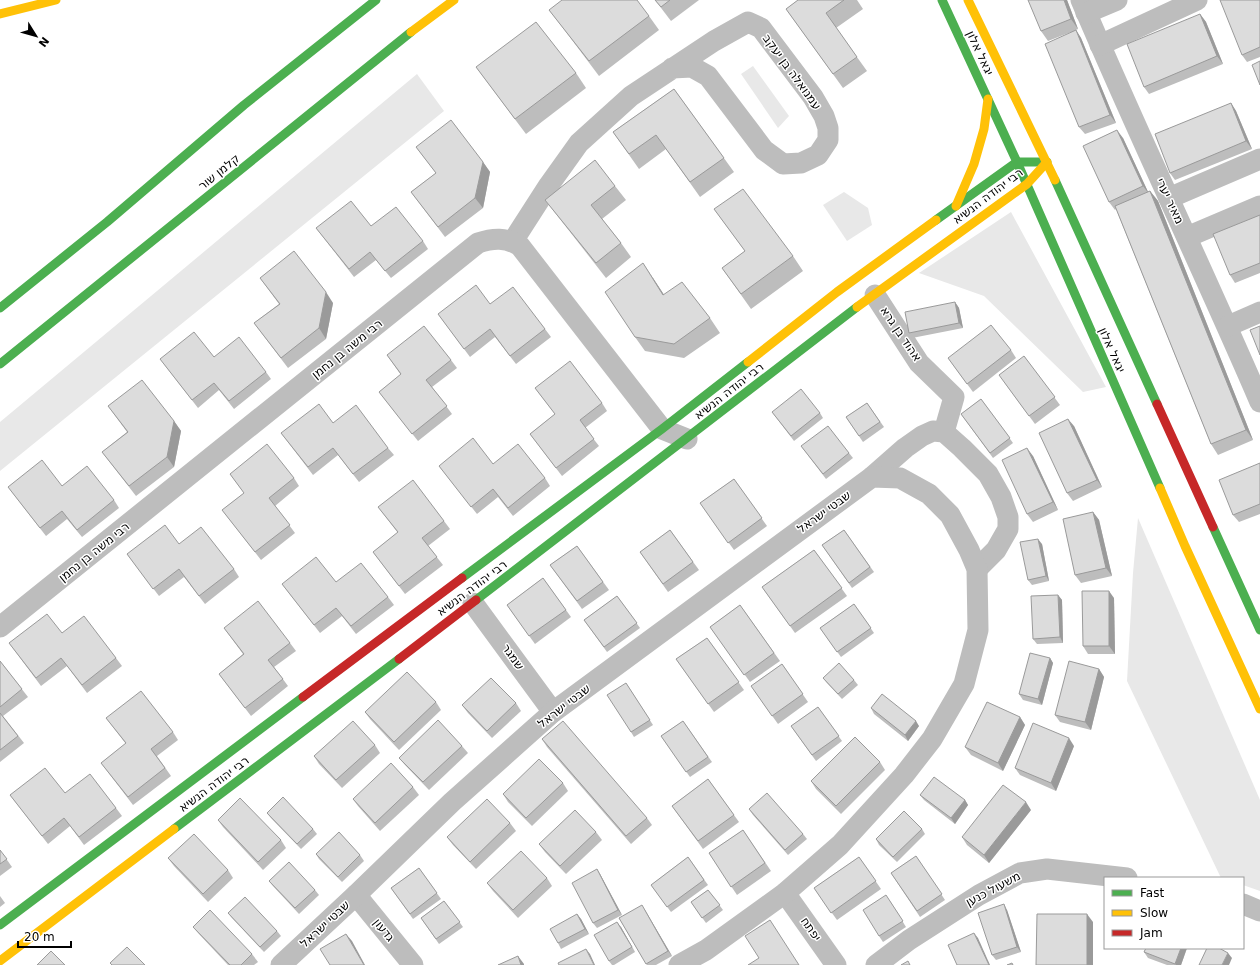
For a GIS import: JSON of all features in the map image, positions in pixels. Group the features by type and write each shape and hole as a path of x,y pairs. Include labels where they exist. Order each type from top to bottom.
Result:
{"main road":[{"path":"0,14 56,0"},
{"path":"0,308 107,222 244,105 376,0"},
{"name":"קלמן שור","path":"0,364 413,30 454,0"},
{"name":"יגאל אלון","path":"942,0 1018,162 1185,546 1260,709"},
{"name":"יגאל אלון","path":"968,0 1047,162 1260,630"},
{"path":"956,206 974,164 984,129 988,99"},
{"name":"רבי יהודה הנשיא","path":"0,925 662,429 837,292 1018,162 1047,162"},
{"name":"רבי יהודה הנשיא","path":"0,961 473,603 875,295 1027,184 1047,162"}],"street":[{"path":"1084,7 1117,0"},
{"path":"1100,45 1197,0"},
{"name":"מאיר יערי","path":"1084,7 1228,326 1260,402"},
{"name":"עמנואלה בן יעקב","path":"513,241 549,185 579,143 631,96 672,68 714,40 748,22 761,28 812,97 824,116 828,128 828,140 818,154 801,164 783,164 764,150 708,76 692,67 672,68"},
{"path":"708,76 705,61 714,40"},
{"path":"1169,198 1260,159"},
{"path":"1187,238 1260,206"},
{"name":"רבי משה בן נחמן","path":"0,627 478,243 491,239 513,241"},
{"path":"513,241 520,246 662,429 687,439"},
{"name":"אהוד בן גרא","path":"875,295 919,363 954,397 944,432"},
{"path":"1228,326 1260,312"},
{"path":"662,429 662,458"},
{"name":"שבטי ישראל","path":"281,965 452,802 553,712 872,477 905,448 922,436 933,432 944,432"},
{"path":"944,432 988,474 1001,497 1008,517 1008,529 996,550 977,569"},
{"path":"679,965 706,950 785,893 840,845 904,775 932,739 964,684 978,630 977,569 969,550 950,515 929,494 900,478 872,477"},
{"name":"שמגר","path":"473,603 553,712"},
{"name":"משעול כנען","path":"876,965 909,940 979,895 1020,874 1047,869 1118,877"},
{"name":"יפתח","path":"785,893 836,965"},
{"name":"גדעון","path":"356,895 413,965"},
{"path":"1244,904 1260,911"}],"shaded area":[{"path":"753,66 789,116 778,128 741,74"},
{"path":"417,74 444,111 0,471 0,422"},
{"path":"844,192 868,208 872,225 847,241 823,205"},
{"path":"1011,212 1106,387 1083,392 984,296 919,273"},
{"path":"1138,518 1260,800 1260,891 1244,885 1244,877 1221,877 1127,681 1133,573"}],"building":[{"path":"562,0 637,0 649,16 589,61 549,10"},
{"path":"655,0 670,0 661,7"},
{"path":"798,0 844,0 826,13 857,57 833,74 786,9"},
{"path":"1028,0 1064,0 1071,19 1041,31"},
{"path":"1220,0 1260,0 1260,47 1242,55"},
{"path":"1200,14 1217,56 1144,87 1127,44"},
{"path":"536,22 576,73 515,119 476,67"},
{"path":"1076,30 1110,115 1079,127 1045,44"},
{"path":"1260,61 1260,85 1252,65"},
{"path":"674,89 724,158 690,182 656,135 629,154 613,132"},
{"path":"1231,103 1246,141 1170,173 1155,134"},
{"path":"451,120 483,162 475,198 438,227 411,192 436,173 416,147"},
{"path":"1117,130 1143,186 1109,202 1083,146"},
{"path":"595,160 615,186 591,205 621,243 596,263 545,200"},
{"path":"743,189 793,256 741,294 722,268 745,251 714,209"},
{"path":"1150,191 1246,430 1211,444 1115,206"},
{"path":"351,201 371,226 396,207 423,241 385,271 370,252 349,269 316,228"},
{"path":"1260,215 1260,263 1230,275 1213,234"},
{"path":"294,251 326,292 319,328 281,358 254,323 280,304 260,278"},
{"path":"643,263 663,295 682,282 710,318 674,344 635,337 605,292"},
{"path":"476,285 490,304 513,287 545,329 510,356 490,329 464,349 438,314"},
{"path":"955,302 959,323 909,333 905,312"},
{"path":"991,325 1011,350 967,384 948,358"},
{"path":"424,326 451,360 426,380 447,406 412,434 379,392 401,374 387,355"},
{"path":"1260,326 1260,355 1250,330"},
{"path":"194,332 214,357 239,337 266,372 229,401 214,383 192,400 160,359"},
{"path":"1024,356 1055,397 1029,416 999,375"},
{"path":"570,361 602,403 580,420 594,439 556,468 530,434 555,414 535,388"},
{"path":"142,380 174,421 167,457 129,486 102,452 128,432 108,406"},
{"path":"801,389 820,413 791,436 772,412"},
{"path":"981,399 1010,438 990,453 961,414"},
{"path":"867,403 880,422 859,436 846,417"},
{"path":"319,404 333,423 356,405 388,448 353,474 333,448 308,467 281,433"},
{"path":"1068,419 1097,480 1067,493 1039,433"},
{"path":"828,426 849,453 823,474 801,446"},
{"path":"473,438 493,464 518,444 545,478 508,508 493,489 471,507 439,466"},
{"path":"267,444 294,478 269,498 290,525 255,552 222,510 244,493 230,474"},
{"path":"1027,448 1053,502 1027,514 1002,460"},
{"path":"42,460 62,486 87,466 114,500 77,530 62,511 40,528 8,487"},
{"path":"1260,463 1260,504 1233,515 1219,480"},
{"path":"734,479 762,518 728,543 700,503"},
{"path":"413,480 444,521 422,538 437,557 399,586 373,552 398,532 378,507"},
{"path":"1093,512 1106,568 1075,575 1063,519"},
{"path":"165,525 179,544 201,527 234,569 199,596 179,569 153,589 127,554"},
{"path":"670,530 693,562 663,584 640,552"},
{"path":"844,530 870,567 849,583 822,545"},
{"path":"1038,539 1046,576 1028,580 1020,542"},
{"path":"577,546 603,582 577,601 550,565"},
{"path":"814,550 842,588 790,626 762,587"},
{"path":"316,557 336,582 361,563 388,597 351,626 336,608 314,625 282,584"},
{"path":"543,578 566,610 529,636 507,605"},
{"path":"1082,591 1109,591 1109,646 1083,646"},
{"path":"1058,595 1060,637 1033,639 1031,596"},
{"path":"617,596 637,623 604,647 584,620"},
{"path":"258,601 290,643 268,660 283,679 245,708 219,674 244,654 224,628"},
{"path":"854,604 871,628 837,652 820,628"},
{"path":"740,605 774,653 744,675 710,627"},
{"path":"47,614 62,633 84,616 116,658 82,685 61,658 36,678 9,643"},
{"path":"707,638 739,682 708,704 676,659"},
{"path":"1030,653 1050,658 1038,699 1019,694"},
{"path":"0,661 22,689 0,707"},
{"path":"1069,661 1099,669 1085,722 1055,715"},
{"path":"839,663 854,680 838,694 823,678"},
{"path":"782,664 803,694 772,716 751,686"},
{"path":"407,672 436,702 394,742 365,712"},
{"path":"491,678 516,703 487,731 462,705"},
{"path":"626,683 650,720 631,732 607,695"},
{"path":"141,691 173,732 151,749 165,768 128,797 101,763 126,743 106,718"},
{"path":"882,694 916,721 905,735 871,708"},
{"path":"987,702 1020,717 998,763 965,747"},
{"path":"818,707 839,736 812,755 791,726"},
{"path":"0,713 18,736 0,750"},
{"path":"438,720 462,746 423,782 399,758"},
{"path":"353,721 375,745 336,780 314,756"},
{"path":"563,721 647,818 626,836 542,739"},
{"path":"683,721 708,757 686,772 661,736"},
{"path":"1033,723 1069,738 1051,783 1015,768"},
{"path":"855,737 880,762 836,806 811,781"},
{"path":"539,759 563,783 526,818 503,794"},
{"path":"391,763 413,787 375,823 353,799"},
{"path":"45,768 65,793 90,774 116,808 79,837 64,818 42,836 10,795"},
{"path":"934,777 965,800 951,818 920,795"},
{"path":"708,779 734,815 698,841 672,806"},
{"path":"1003,785 1026,802 984,855 962,837"},
{"path":"767,793 803,834 785,850 749,809"},
{"path":"283,797 313,829 297,844 267,813"},
{"path":"240,798 281,840 258,862 218,820"},
{"path":"487,799 510,823 470,862 447,837"},
{"path":"575,810 596,832 560,866 539,844"},
{"path":"904,811 922,829 893,857 876,839"},
{"path":"743,830 765,863 731,887 709,853"},
{"path":"339,832 360,855 338,877 316,854"},
{"path":"194,834 228,870 203,894 168,858"},
{"path":"0,850 7,859 0,864"},
{"path":"521,851 547,878 513,910 487,883"},
{"path":"916,856 942,894 917,911 891,873"},
{"path":"688,857 704,880 667,907 651,885"},
{"path":"859,857 876,881 831,913 814,888"},
{"path":"289,862 315,890 295,908 269,881"},
{"path":"419,868 437,893 410,914 391,888"},
{"path":"597,869 618,910 593,923 572,883"},
{"path":"708,890 720,905 702,918 691,902"},
{"path":"886,895 903,921 879,936 863,910"},
{"path":"245,897 277,931 260,947 228,913"},
{"path":"444,901 460,922 436,939 421,918"},
{"path":"1004,904 1017,947 992,955 978,913"},
{"path":"642,905 668,951 646,964 619,918"},
{"path":"210,910 252,954 241,965 230,965 193,927"},
{"path":"577,914 585,929 558,943 550,929"},
{"path":"1037,914 1087,914 1087,965 1036,965"},
{"path":"770,920 799,965 748,965 759,958 745,936"},
{"path":"617,922 632,947 609,961 594,935"},
{"path":"974,933 989,965 957,965 948,945"},
{"path":"346,934 364,965 330,965 320,949"},
{"path":"127,947 145,965 112,965 110,963"},
{"path":"586,949 594,965 559,965 558,963"},
{"path":"1146,949 1181,949 1175,964 1144,952"},
{"path":"1207,949 1221,949 1228,953 1222,965 1199,965"},
{"path":"51,951 65,965 37,965"},
{"path":"518,956 521,965 498,965"},
{"path":"908,961 910,965 901,965"}],"traffic: fast":[{"path":"0,308 107,222 244,105 376,0"},
{"path":"942,0 1017,162 1160,488"},
{"path":"0,364 411,32"},
{"path":"936,220 1017,162 1047,162"},
{"path":"1055,180 1157,404"},
{"path":"476,600 857,307"},
{"path":"462,578 662,429 748,362"},
{"path":"1213,527 1260,630"},
{"path":"174,829 399,659"},
{"path":"0,925 303,697"}],"traffic: slow":[{"path":"0,14 56,0"},
{"path":"411,32 454,0"},
{"path":"968,0 1055,180"},
{"path":"956,206 974,164 984,129 988,99"},
{"path":"857,307 1027,184 1047,162"},
{"path":"748,362 837,292 936,220"},
{"path":"1160,488 1260,709"},
{"path":"0,961 174,829"}],"traffic: jam":[{"path":"1157,404 1213,527"},
{"path":"303,697 462,578"},
{"path":"399,659 476,600"}]}
